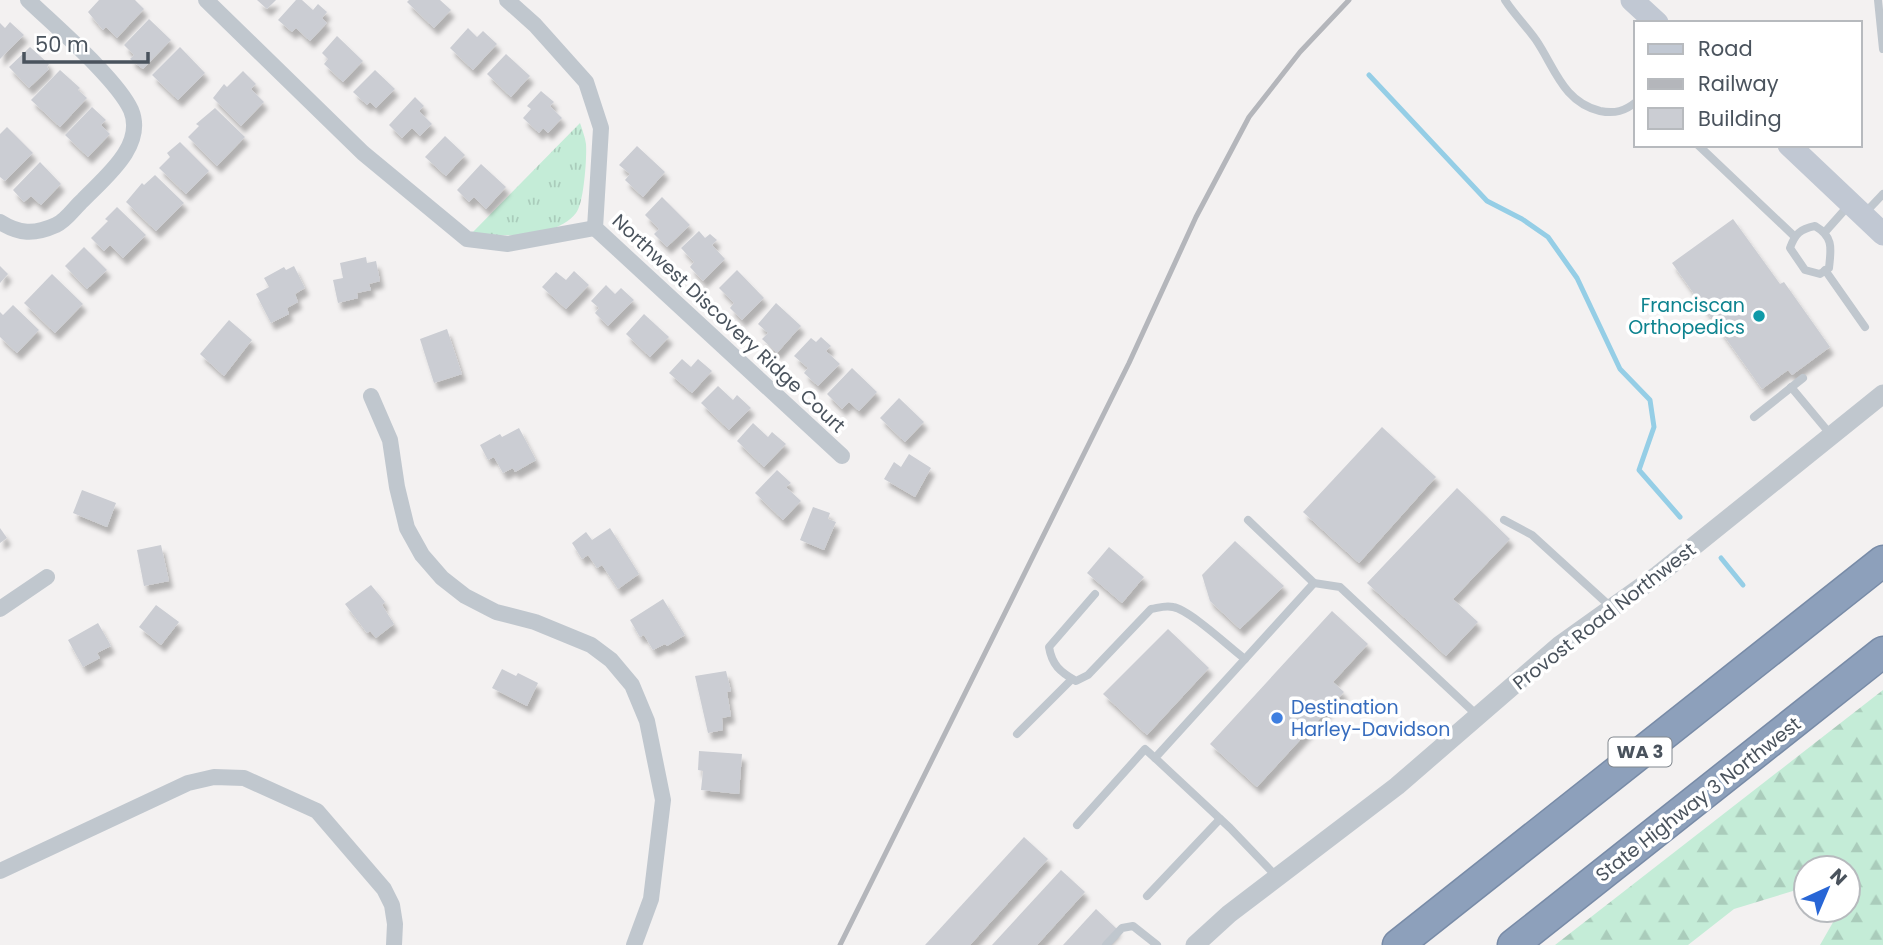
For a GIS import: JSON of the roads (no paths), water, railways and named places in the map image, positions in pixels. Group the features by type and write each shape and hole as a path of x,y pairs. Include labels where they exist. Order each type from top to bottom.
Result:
{"highway":[{"name":"WA 3","path":"1398,945 1883,561"},
{"name":"State Highway 3 Northwest","path":"1513,945 1883,652"}],"main road":[{"path":"1632,0 1655,21"},
{"path":"1791,147 1883,234"}],"street":[{"path":"0,222 15,231 35,231 58,225 122,159 133,136 132,111 112,83 29,0"},
{"path":"206,0 363,153 467,239 508,244 595,228"},
{"name":"Northwest Discovery Ridge Court","path":"507,0 535,25 586,82 601,128 595,228 842,456"},
{"name":"Provost Road Northwest","path":"1195,945 1229,914 1397,786 1560,645 1658,575 1883,394"},
{"path":"372,396 390,440 407,528 422,555 442,578 465,596 496,612 535,622 591,645 611,660 632,685 647,722 663,800 651,900 634,945"},
{"path":"0,609 47,578"},
{"path":"0,871 188,783 214,776 244,778 317,811 384,889 394,915 394,945"}],"lane":[{"path":"1505,0 1537,42 1558,80 1575,99 1586,106 1617,113 1634,103"},
{"path":"1878,0 1883,49"},
{"path":"1700,147 1794,236"},
{"path":"1825,232 1883,194"},
{"path":"1815,226 1825,232 1831,246 1829,268 1820,274 1805,270 1790,248 1794,236 1803,228 1815,226"},
{"path":"1825,270 1865,327"},
{"path":"1754,417 1803,378"},
{"path":"1791,387 1831,435"},
{"path":"1248,520 1314,583 1340,587 1478,716"},
{"path":"1504,520 1532,535 1612,608"},
{"path":"1155,758 1314,583"},
{"path":"1095,594 1049,648 1051,660 1061,673 1076,681 1088,675 1151,609 1164,606 1176,607 1193,618 1245,659"},
{"path":"1017,734 1072,679"},
{"path":"1077,825 1145,749 1277,877"},
{"path":"1147,896 1220,819"},
{"path":"1106,945 1122,928 1133,926 1157,945"}],"waterway":[{"path":"1369,75 1487,201 1522,219 1548,237 1577,278 1620,369 1650,400 1654,427 1639,470 1680,517"},
{"path":"1721,558 1743,585"}],"railway":[{"path":"840,945 1129,363 1196,217 1249,117 1300,52 1349,0"}],"place":[{"name":"Franciscan Orthopedics","path":"1759,316"},
{"name":"Destination Harley-Davidson","path":"1277,718"}]}
